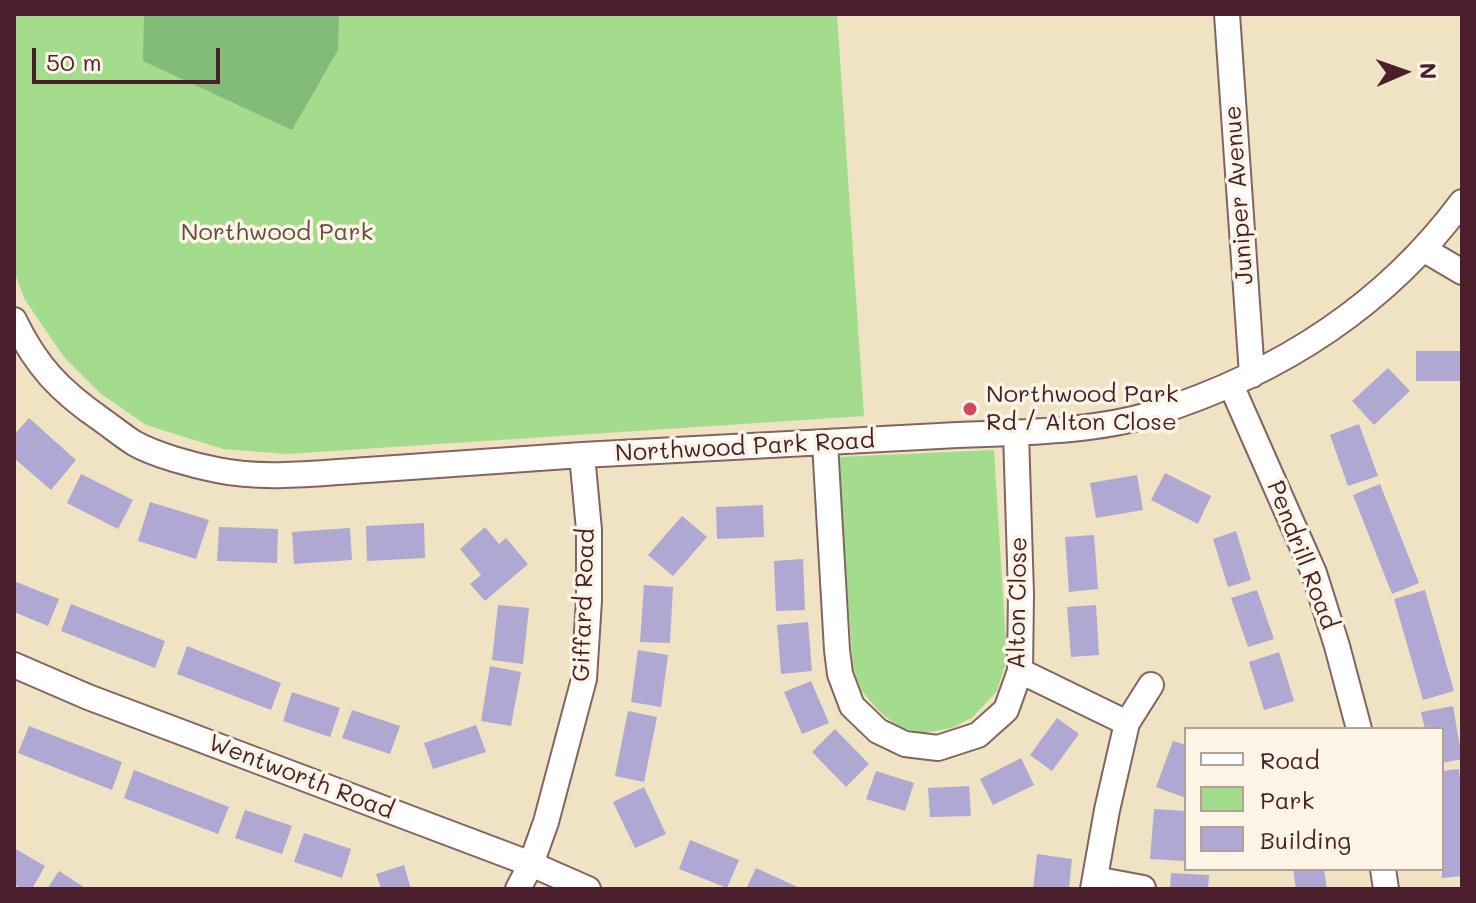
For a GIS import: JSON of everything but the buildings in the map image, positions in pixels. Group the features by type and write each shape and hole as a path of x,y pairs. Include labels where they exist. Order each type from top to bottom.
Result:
{"street":[{"name":"Juniper Avenue","path":"1227,14 1241,380"},
{"name":"Northwood Park Road","path":"14,320 38,364 66,394 136,444 186,462 247,476 1016,433 1116,423 1153,413 1273,365 1351,315 1386,286 1423,249 1462,202"},
{"path":"1423,249 1462,272"},
{"name":"Pendrill Road","path":"1241,380 1314,573 1358,727"},
{"name":"Alton Close","path":"825,443 840,674 852,706 878,731 905,744 938,748 978,735 1006,710 1020,671 1016,433"},
{"name":"Giffard Road","path":"518,889 546,822 584,679 589,530 582,455"},
{"name":"Wentworth Road","path":"14,665 88,697 531,864 588,889"},
{"path":"1020,671 1127,723"},
{"path":"1143,888 1094,884 1127,723 1151,685"}],"green space":[{"name":"Northwood Park","path":"14,14 837,14 864,416 287,454 223,449 146,425 101,394 64,357 25,300 14,271"},
{"path":"144,14 339,14 338,50 292,130 143,61"},
{"path":"994,450 1007,659 997,691 973,717 952,728 923,733 898,727 861,690 853,668 838,457"}],"place":[{"name":"Northwood Park Rd / Alton Close","path":"970,409"}]}
